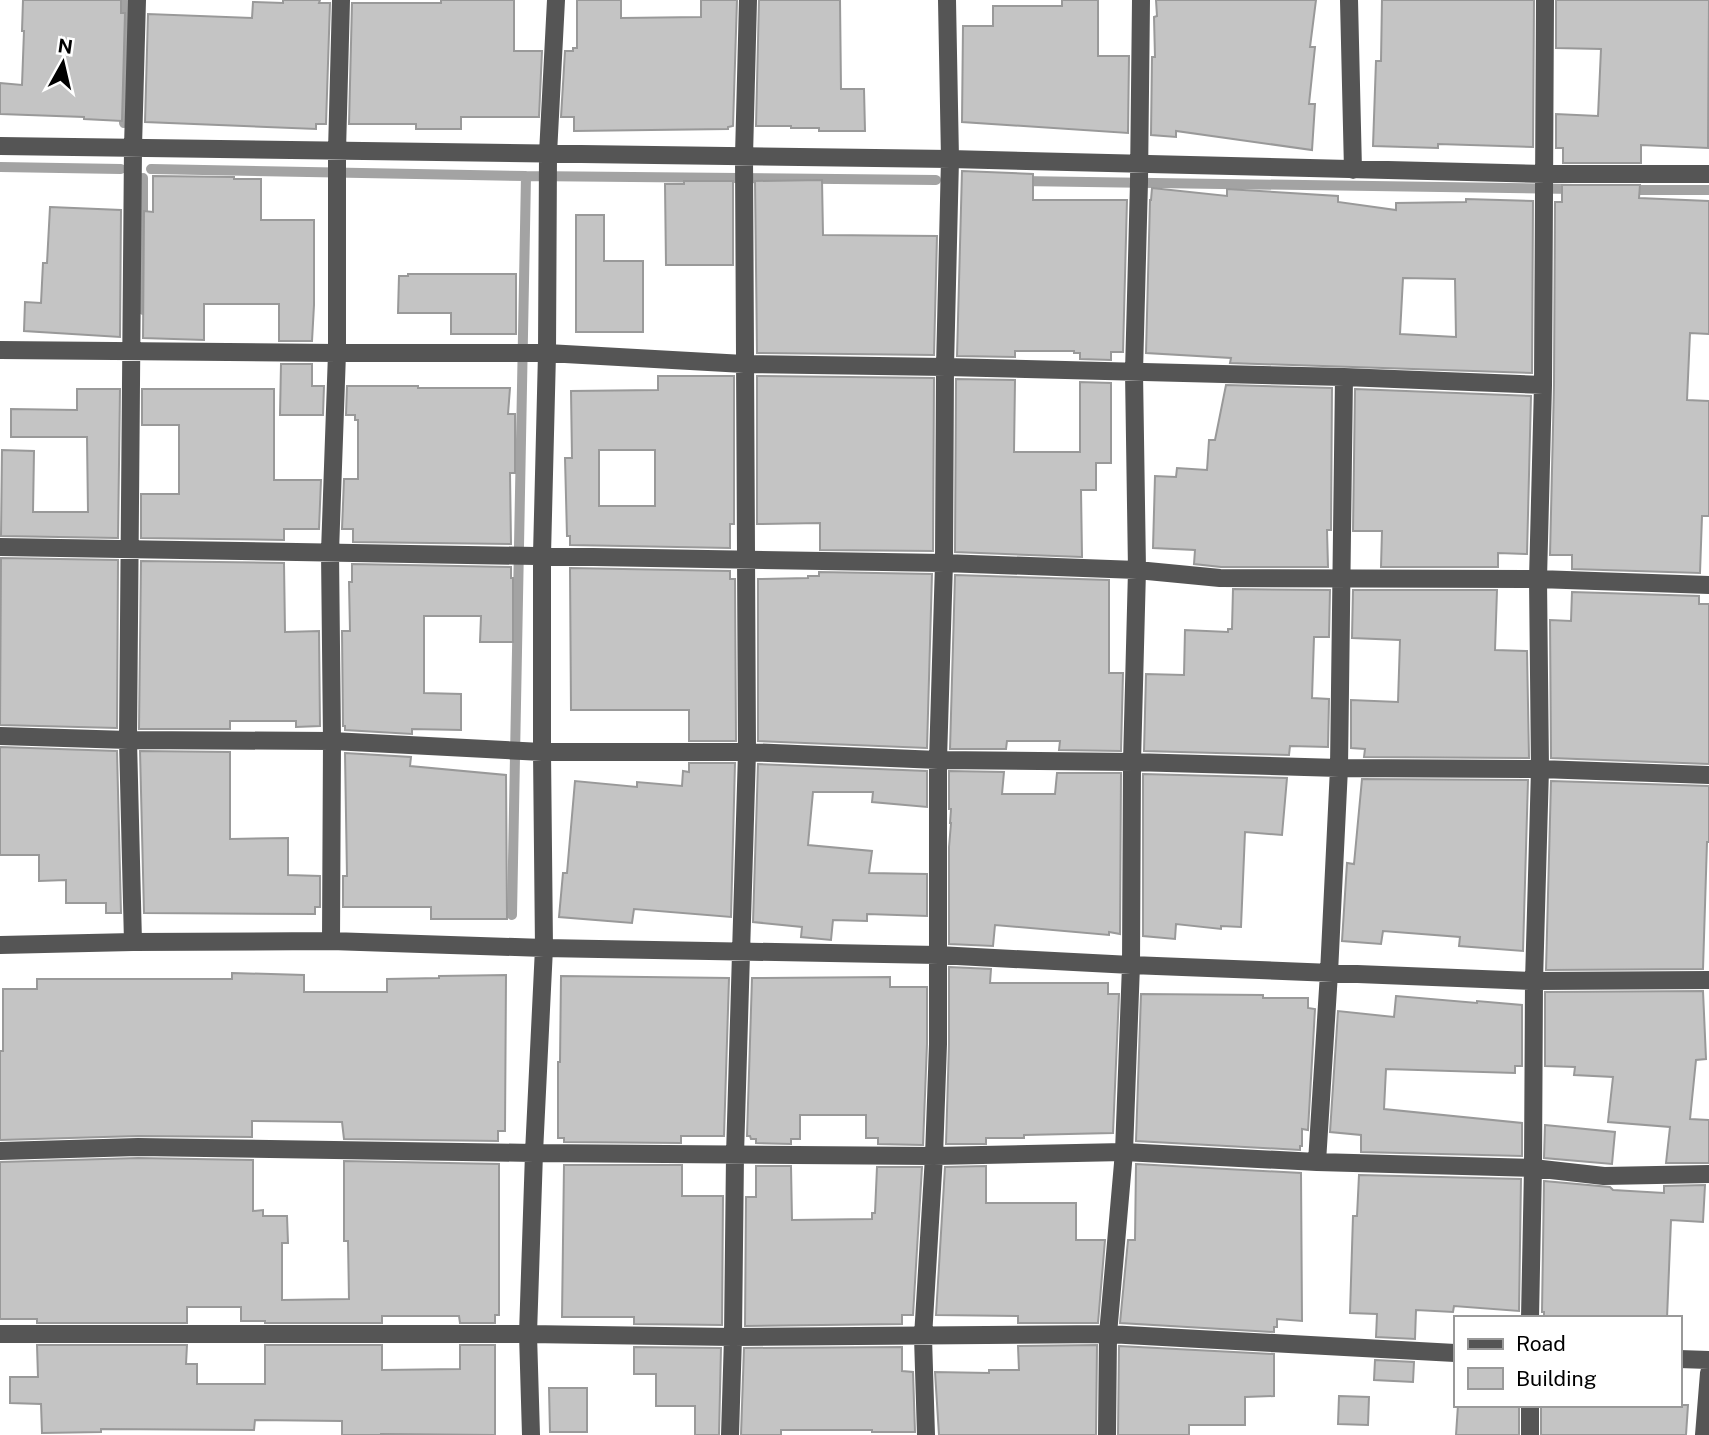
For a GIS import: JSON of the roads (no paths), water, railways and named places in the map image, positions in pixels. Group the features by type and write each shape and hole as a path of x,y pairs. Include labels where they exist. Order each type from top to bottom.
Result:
{"street":[{"path":"133,942 128,740 133,147 137,0"},
{"path":"331,942 330,552 337,353 337,151 341,0"},
{"path":"531,1435 528,1334 544,948 542,555 548,154 556,0"},
{"path":"730,1435 747,752 744,156 748,0"},
{"path":"926,1435 923,1336 938,1044 938,760 950,159 947,0"},
{"path":"1107,1435 1108,1334 1124,1152 1131,965 1137,570 1134,372 1142,0"},
{"path":"1349,0 1353,170"},
{"path":"1530,1316 1534,981 1540,769 1538,579 1543,385 1545,0"},
{"path":"0,146 950,159 1545,174 1709,174"},
{"path":"0,350 547,353 744,364 1344,377 1543,385"},
{"path":"1317,1162 1339,768 1344,377"},
{"path":"0,547 944,563 1137,570 1220,578 1538,579 1709,584"},
{"path":"0,736 332,741 542,752 747,752 938,760 1540,769 1709,775"},
{"path":"0,945 331,942 938,955 1534,981 1709,980"},
{"path":"0,1151 138,1147 934,1156 1124,1152 1317,1162 1533,1168 1604,1176 1709,1174"},
{"path":"0,1334 528,1334 733,1337 1108,1334 1454,1353"},
{"path":"1681,1359 1709,1360"},
{"path":"1704,1435 1709,1373"},
{"path":"1530,1407 1530,1435"}],"waterway":[{"path":"124,123 127,0"},
{"path":"0,167 121,169"},
{"path":"151,169 936,180"},
{"path":"512,915 526,176"},
{"path":"143,178 143,310"},
{"path":"1020,181 1574,189"},
{"path":"1625,190 1709,190"}]}
